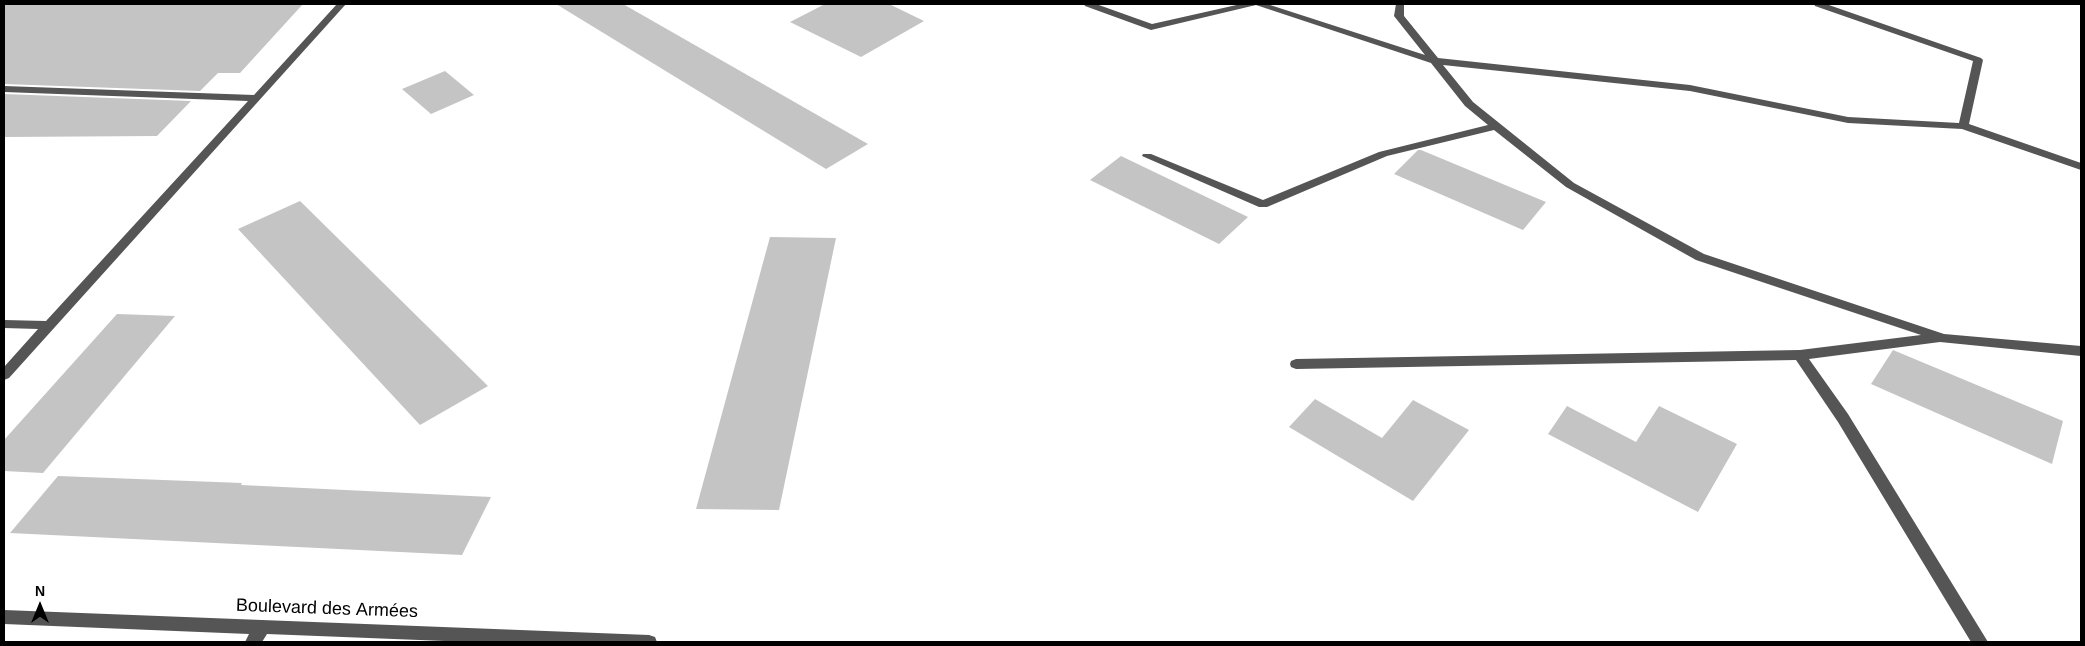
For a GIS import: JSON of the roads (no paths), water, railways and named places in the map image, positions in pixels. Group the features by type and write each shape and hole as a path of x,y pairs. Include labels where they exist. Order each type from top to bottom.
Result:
{"street":[{"path":"4,375 342,4"},
{"path":"1088,4 1151,27 1252,4"},
{"path":"1259,4 1435,61 1690,88 1848,120 1963,126 2081,167"},
{"path":"1400,4 1400,16 1469,104 1570,185 1700,257 1943,338"},
{"path":"1818,4 1978,60 1963,126"},
{"path":"4,89 256,98"},
{"path":"1147,156 1263,204 1383,154 1496,126"},
{"path":"4,324 49,325"},
{"path":"1296,364 1800,355 1943,338 2081,351"},
{"path":"1800,355 1843,418 1980,642"},
{"name":"Boulevard des Armées","path":"4,616 649,642"},
{"path":"254,642 263,626"}]}
